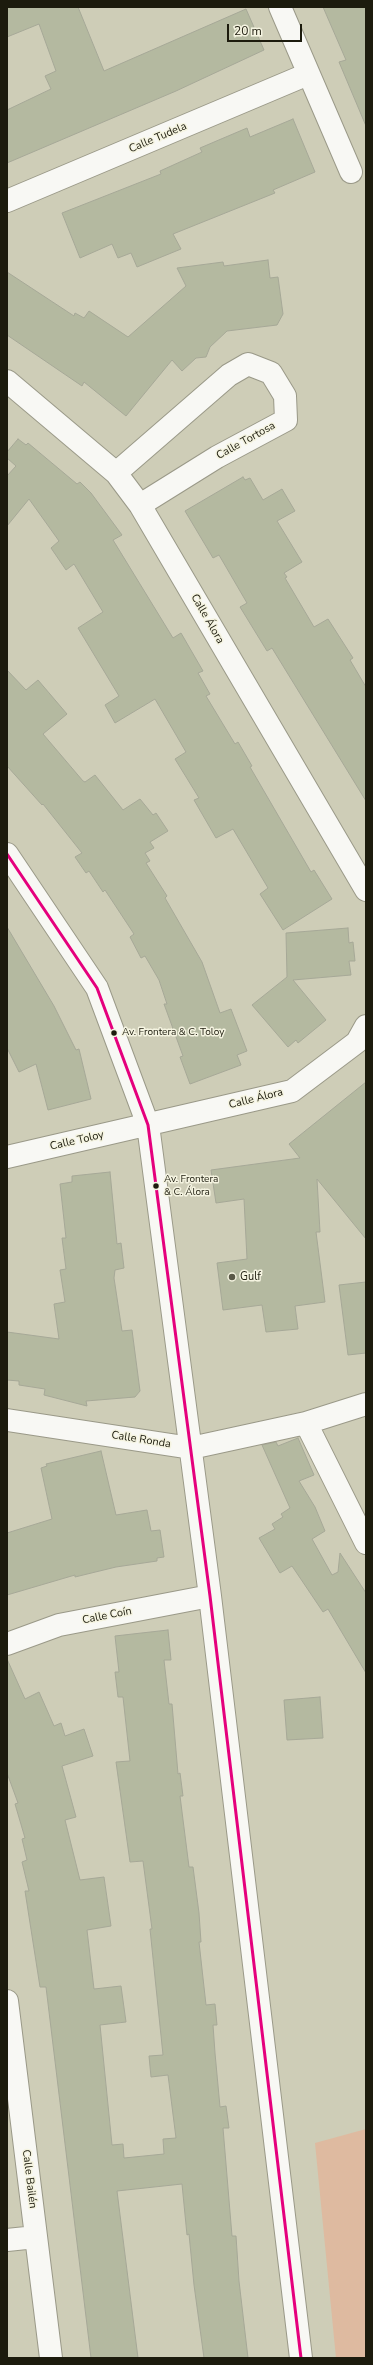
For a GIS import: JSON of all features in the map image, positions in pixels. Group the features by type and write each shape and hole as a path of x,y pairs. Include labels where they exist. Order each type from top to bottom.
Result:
{"street":[{"path":"280,7 350,172"},
{"name":"Calle Tudela","path":"7,201 308,74"},
{"name":"Calle Tortosa","path":"116,473 229,374 248,364 272,373 285,396 286,420 217,457 140,505"},
{"name":"Calle Álora","path":"7,381 116,473 140,505 366,890"},
{"path":"7,854 97,988 148,1126 192,1448 301,2358"},
{"name":"Calle Álora","path":"148,1126 292,1091 357,1042 366,1026"},
{"name":"Calle Toloy","path":"7,1157 148,1126"},
{"name":"Calle Ronda","path":"7,1420 192,1448 306,1423 366,1404"},
{"path":"306,1423 366,1543"},
{"name":"Calle Coín","path":"7,1644 59,1625 210,1596"},
{"name":"Calle Bailén","path":"7,2000 51,2358"},
{"path":"7,2240 36,2237"}],"shaded area":[{"path":"366,2129 366,2358 336,2358 315,2143"}],"building":[{"path":"7,7 78,7 104,71 246,9 264,50 176,91 7,163 7,110 51,89 45,76 56,71 39,24 7,37"},
{"path":"323,7 366,7 366,126 339,62 346,60"},
{"path":"293,119 315,172 273,190 275,193 173,234 181,249 137,267 131,253 118,258 112,244 80,258 62,213 161,174 160,171 202,152 200,148 247,128 250,137"},
{"path":"268,260 270,278 278,277 283,314 277,325 227,331 210,347 206,357 196,358 182,371 172,360 126,416 84,382 82,386 7,335 7,272 74,316 75,313 84,318 89,311 128,337 186,286 177,268 223,262 224,266"},
{"path":"18,439 26,445 28,443 77,484 80,482 91,493 122,535 113,540 173,638 181,633 203,671 198,673 210,694 206,696 235,744 238,742 252,766 250,767 311,872 314,870 332,899 283,930 260,894 268,888 233,829 216,838 194,800 199,798 175,759 186,752 155,699 115,723 105,705 119,696 78,628 103,612 74,564 66,570 51,548 59,541 29,499 7,526 7,476 16,466 7,458 7,452"},
{"path":"243,477 245,480 250,478 263,500 282,489 295,511 277,521 302,562 284,573 287,577 285,578 314,627 328,619 353,658 350,660 366,687 366,801 272,648 267,651 240,607 247,603 219,555 213,558 185,511"},
{"path":"7,670 26,690 38,680 67,714 43,734 83,781 85,782 95,775 123,810 140,799 153,815 156,813 168,831 150,842 154,848 145,853 150,861 146,863 167,896 165,898 202,962 220,1013 231,1009 247,1051 237,1055 241,1065 190,1084 180,1057 183,1056 164,1004 167,1004 159,980 145,956 141,958 130,937 134,934 105,890 103,892 89,871 86,873 75,857 82,853 43,804 42,805 7,766"},
{"path":"7,927 54,1006 76,1050 79,1049 91,1099 48,1110 36,1064 19,1072 7,1048"},
{"path":"348,928 349,943 353,942 355,961 349,961 351,975 293,980 326,1020 298,1043 296,1040 288,1047 252,1005 287,977 286,933"},
{"path":"366,1082 366,1239 317,1179 320,1232 316,1232 325,1302 295,1306 298,1329 266,1332 262,1305 223,1310 217,1263 247,1259 244,1199 216,1203 211,1170 300,1158 289,1144"},
{"path":"110,1172 117,1244 121,1243 124,1268 115,1270 114,1278 122,1331 132,1330 140,1391 135,1397 86,1401 87,1406 44,1395 45,1389 19,1385 19,1381 7,1380 7,1332 59,1339 54,1304 65,1302 60,1270 66,1269 62,1238 66,1238 60,1184 72,1182 72,1176"},
{"path":"366,1282 366,1353 348,1355 339,1285"},
{"path":"298,1438 314,1475 299,1481 315,1507 325,1531 312,1539 332,1575 338,1572 340,1553 366,1593 366,1673 328,1609 323,1612 292,1566 280,1573 259,1538 275,1529 272,1524 283,1517 281,1514 290,1508 262,1445 276,1442 278,1446"},
{"path":"101,1451 116,1515 147,1510 151,1531 160,1530 164,1557 157,1558 157,1561 116,1567 75,1577 75,1575 7,1595 7,1533 52,1519 41,1468 47,1466 46,1464"},
{"path":"168,1630 171,1660 164,1660 169,1704 172,1704 178,1774 180,1773 183,1796 180,1796 189,1867 193,1867 199,1913 201,1942 199,1942 206,2005 215,2004 217,2025 213,2025 220,2107 226,2106 229,2128 223,2128 232,2236 236,2236 239,2281 248,2358 204,2358 189,2234 187,2235 182,2184 117,2191 138,2358 91,2358 46,1987 40,1987 25,1891 29,1891 22,1862 27,1860 22,1839 25,1838 15,1804 18,1803 7,1773 7,1659 25,1699 39,1692 54,1726 61,1723 65,1736 84,1729 93,1756 62,1766 76,1817 65,1820 80,1880 104,1877 111,1926 87,1930 94,1989 121,1986 126,2022 100,2025 112,2145 123,2144 124,2158 164,2154 163,2139 176,2138 168,2075 151,2077 149,2056 163,2055 150,1929 152,1929 143,1861 130,1862 116,1762 130,1761 123,1697 118,1697 115,1672 119,1672 115,1636"},
{"path":"320,1697 323,1738 287,1740 284,1700"}],"transit line":[{"path":"7,854 97,988 148,1125 210,1596 301,2358"}],"place":[{"name":"Av. Frontera & C. Toloy","path":"114,1033"},
{"name":"Av. Frontera & C. Álora","path":"156,1186"},
{"name":"Gulf","path":"232,1277"}]}
